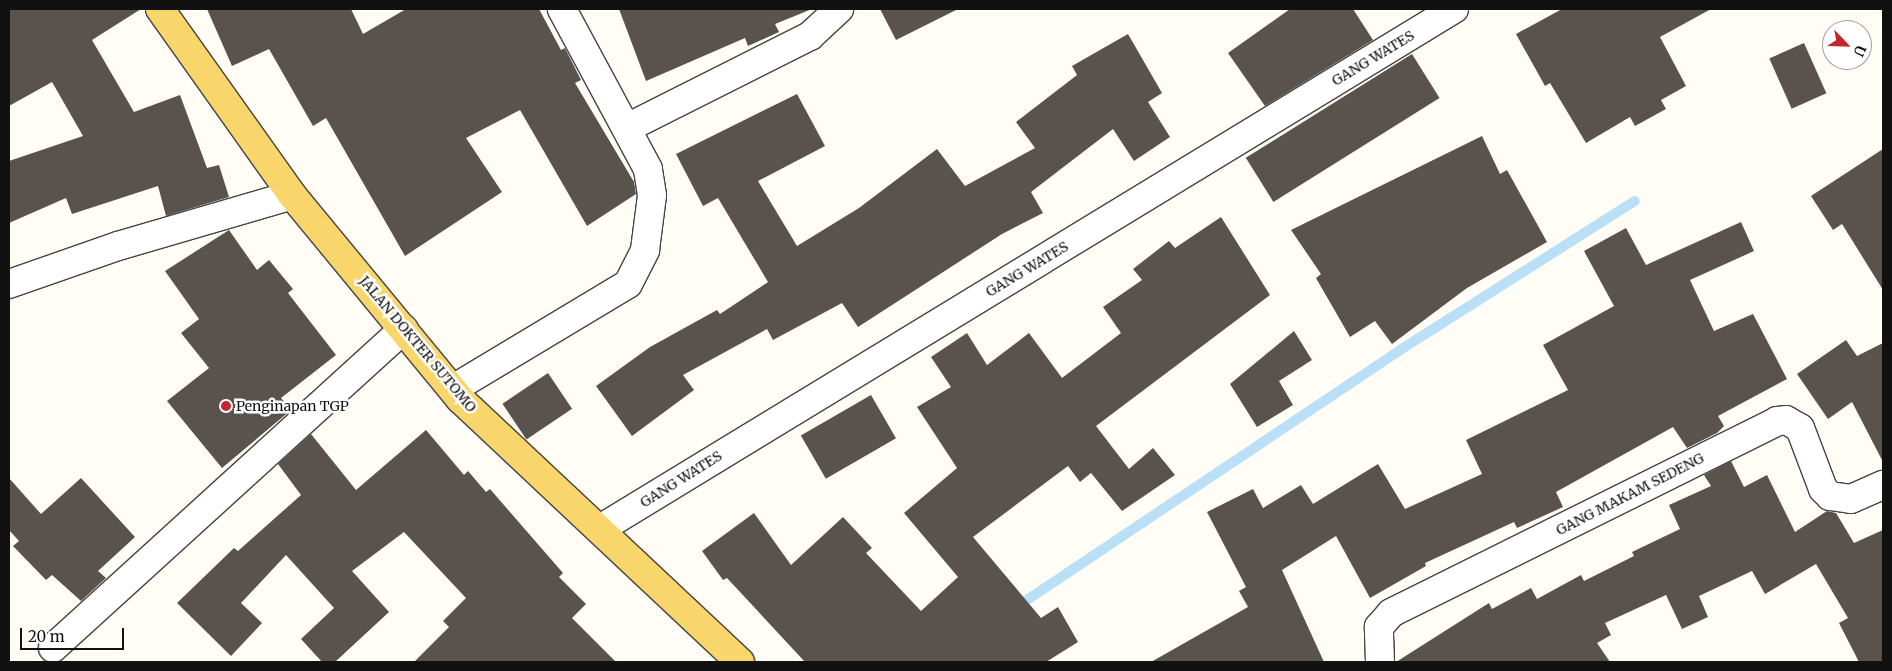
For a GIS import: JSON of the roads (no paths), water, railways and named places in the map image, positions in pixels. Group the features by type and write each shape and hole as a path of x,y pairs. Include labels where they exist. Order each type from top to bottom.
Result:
{"main road":[{"name":"JALAN DOKTER SUTOMO","path":"160,9 292,195 453,389 740,662"}],"street":[{"path":"453,389 628,284 645,250 652,195 648,169 629,127 562,9"},
{"path":"629,127 810,36 840,9"},
{"name":"GANG WATES","path":"600,529 1454,9"},
{"path":"9,284 118,246 292,195"},
{"path":"53,648 404,329"},
{"name":"GANG MAKAM SEDENG","path":"1380,662 1379,627 1391,613 1777,420 1786,420 1800,428 1823,489 1830,496 1851,499 1883,485"}],"waterway":[{"path":"1015,608 1400,350 1635,201"}],"place":[{"name":"Penginapan TGP","path":"226,406"}]}
